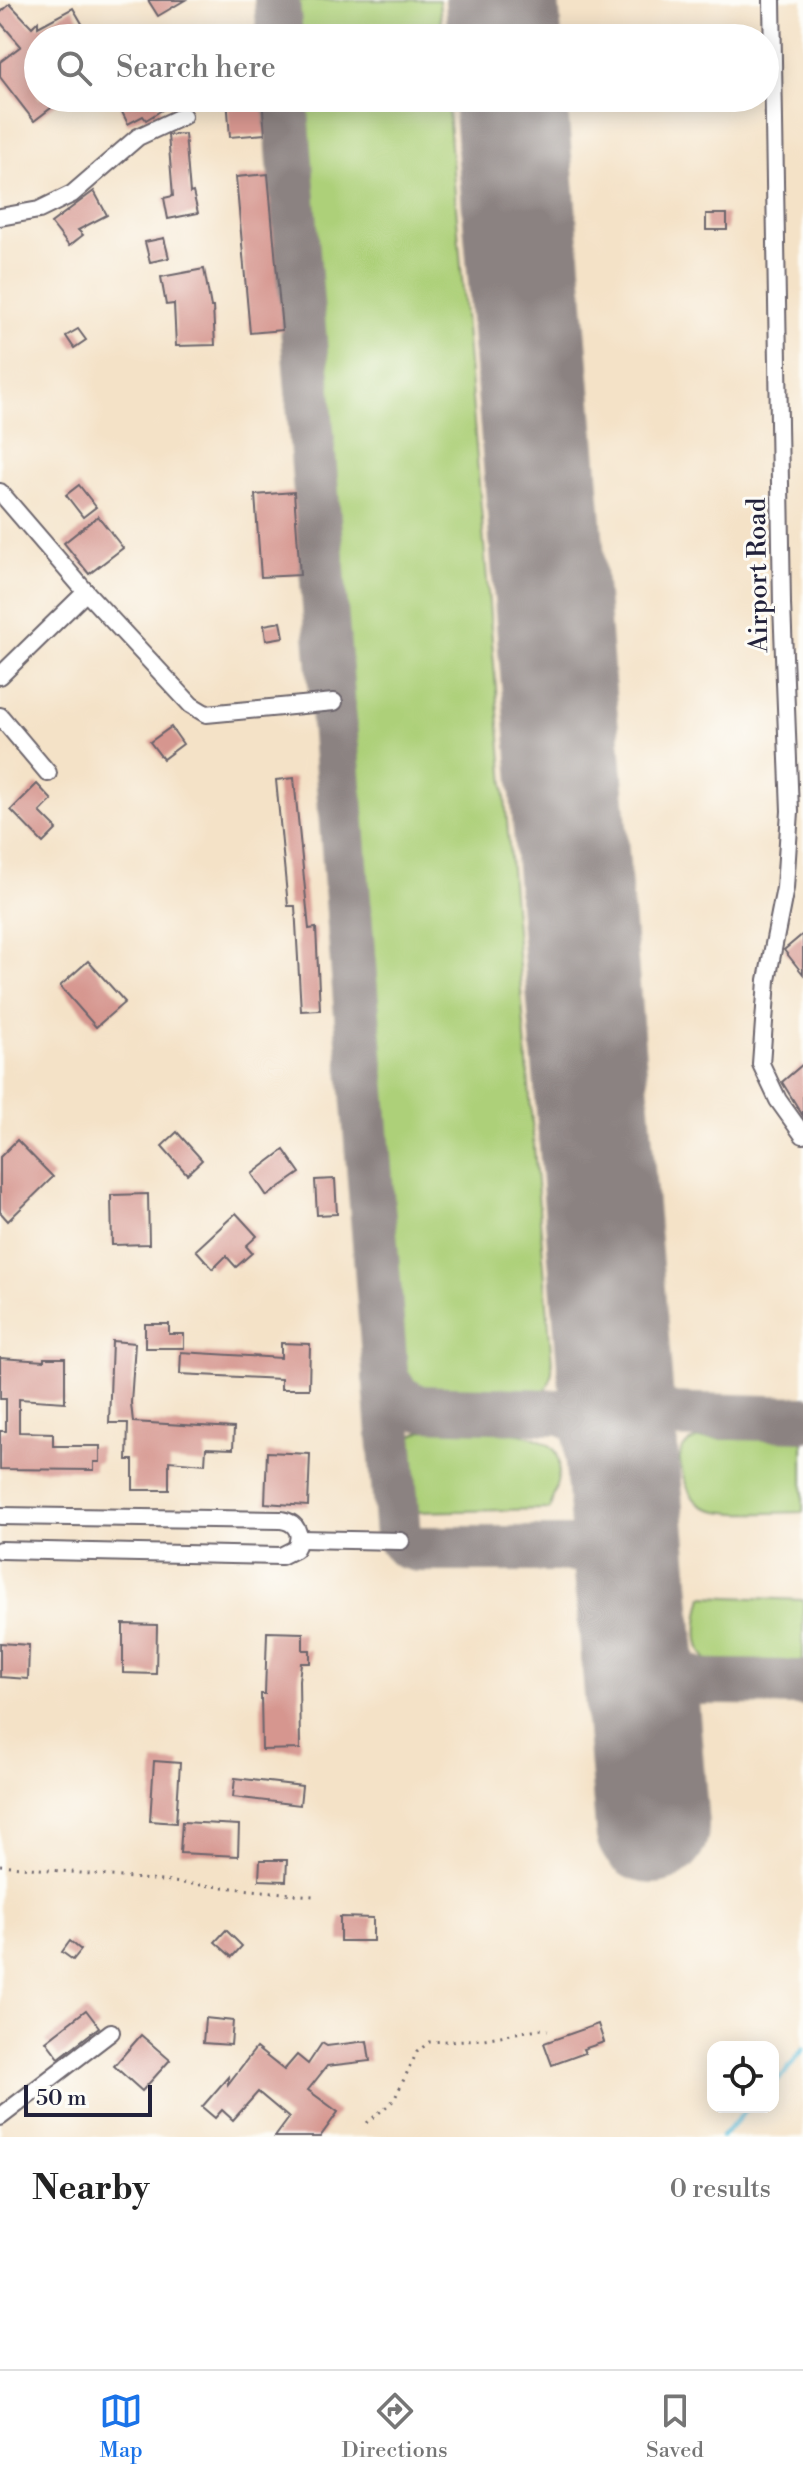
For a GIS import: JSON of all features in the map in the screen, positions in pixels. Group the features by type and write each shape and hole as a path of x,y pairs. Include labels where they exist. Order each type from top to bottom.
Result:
{"street":[{"name":"Airport Road","path":"772,0 772,24"},
{"name":"Airport Road","path":"774,112 781,588 790,811 785,888 767,980 761,1064 778,1100 803,1135"},
{"path":"0,217 39,210 72,194 138,137 183,116"},
{"path":"0,492 86,592 191,705 206,714 334,702"},
{"path":"0,676 86,592"},
{"path":"0,716 48,773"},
{"path":"0,1516 281,1520 292,1523 299,1533 291,1553 281,1556 0,1550"},
{"path":"299,1539 401,1541"},
{"path":"0,2117 111,2032"}],"path":[{"path":"0,1865 313,1896"},
{"path":"367,2123 394,2100 417,2052 429,2042 484,2039 548,2030"}],"green space":[{"path":"286,0 439,0 441,24 288,24"},
{"path":"295,112 448,112 552,1364 548,1385 542,1394 532,1400 414,1394 406,1388 399,1371"},
{"path":"434,1427 502,1431 550,1445 557,1454 559,1467 550,1509 410,1512 403,1453 411,1437"},
{"path":"697,1439 803,1439 803,1512 732,1513 717,1511 697,1502 685,1481 680,1457 685,1446"},
{"path":"703,1596 803,1600 803,1672 736,1671 719,1667 707,1659 699,1646 698,1625"}],"building":[{"path":"148,0 185,0 158,16"},
{"path":"10,4 29,24 24,24 24,108 0,77 0,62 21,46 0,22 0,13"},
{"path":"73,8 82,24 44,24"},
{"path":"27,112 46,112 34,121"},
{"path":"122,112 159,112 146,120 143,116 128,124"},
{"path":"228,112 263,112 265,134 230,137"},
{"path":"185,134 190,193 193,192 198,213 168,219 164,198 173,196 168,135"},
{"path":"268,174 282,330 250,333 236,177"},
{"path":"94,191 107,215 78,230 83,235 69,246 51,223"},
{"path":"706,214 727,214 727,230 706,230"},
{"path":"164,238 169,258 150,262 145,242"},
{"path":"204,269 213,307 215,345 176,346 174,304 166,305 161,277"},
{"path":"78,329 86,340 74,348 66,336"},
{"path":"79,485 96,507 83,517 66,495"},
{"path":"294,492 300,575 261,577 255,495"},
{"path":"98,516 123,548 89,574 64,543"},
{"path":"281,622 284,637 266,640 264,625"},
{"path":"171,727 183,744 163,759 150,742"},
{"path":"294,778 309,929 316,928 320,1010 301,1011 295,906 288,906 276,780"},
{"path":"37,784 52,800 40,812 57,829 43,843 11,810"},
{"path":"803,934 803,974 784,950"},
{"path":"88,961 125,1002 96,1027 60,986"},
{"path":"803,1064 803,1116 782,1082"},
{"path":"177,1132 202,1160 187,1174 162,1146"},
{"path":"17,1140 53,1177 8,1221 0,1212 0,1157"},
{"path":"284,1150 300,1173 267,1196 252,1174"},
{"path":"335,1179 337,1214 317,1215 315,1180"},
{"path":"148,1194 149,1244 112,1245 111,1195"},
{"path":"236,1213 257,1236 246,1246 252,1253 236,1267 226,1256 213,1269 196,1250"},
{"path":"145,1324 169,1324 169,1334 184,1334 184,1348 145,1348"},
{"path":"112,1341 135,1343 131,1403 133,1422 234,1428 233,1449 206,1448 205,1464 169,1461 169,1490 133,1490 133,1460 127,1460 128,1423 109,1423"},
{"path":"281,1343 310,1344 309,1389 281,1389 281,1379 180,1374 181,1352 281,1358"},
{"path":"0,1358 44,1361 44,1358 65,1358 65,1402 19,1399 19,1432 53,1433 53,1446 100,1446 100,1462 94,1462 94,1470 0,1469 0,1431 6,1431 6,1399 0,1399"},
{"path":"267,1452 310,1454 308,1506 265,1503"},
{"path":"123,1624 157,1625 156,1674 123,1673"},
{"path":"267,1632 303,1633 303,1650 310,1650 310,1663 301,1663 299,1680 300,1749 262,1750 261,1694 265,1694"},
{"path":"0,1643 29,1645 28,1679 0,1677"},
{"path":"154,1761 180,1763 176,1823 150,1821"},
{"path":"235,1778 302,1786 300,1805 233,1797"},
{"path":"182,1822 239,1825 238,1856 180,1853"},
{"path":"260,1860 287,1860 286,1881 259,1880"},
{"path":"340,1917 373,1918 373,1941 340,1941"},
{"path":"226,1930 242,1946 232,1957 215,1942"},
{"path":"70,1941 81,1950 73,1960 62,1952"},
{"path":"86,2010 99,2027 59,2058 46,2041"},
{"path":"205,2018 233,2021 231,2045 203,2043"},
{"path":"598,2024 604,2042 552,2065 544,2043"},
{"path":"141,2035 170,2060 142,2091 114,2066"},
{"path":"367,2041 370,2061 327,2066 308,2090 338,2112 320,2137 275,2137 289,2118 258,2092 233,2120 222,2110 215,2118 202,2107 228,2077 228,2084 256,2048 284,2070 297,2055 308,2064 322,2043 327,2046"}],"waterway":[{"path":"779,2078 803,2049"},
{"path":"722,2137 744,2113"}],"taxiway":[{"path":"277,0 279,24"},
{"path":"286,112 398,1536 406,1546 418,1549 630,1549"},
{"path":"614,1357 637,1390 669,1415"},
{"path":"385,1377 398,1397 418,1408 803,1419"},
{"path":"564,1412 596,1434 622,1463 641,1435 669,1415"},
{"path":"634,1608 652,1645 666,1663 702,1682"},
{"path":"640,1681 803,1683"}],"runway":[{"path":"502,0 504,24"},
{"path":"511,112 652,1827"}]}
